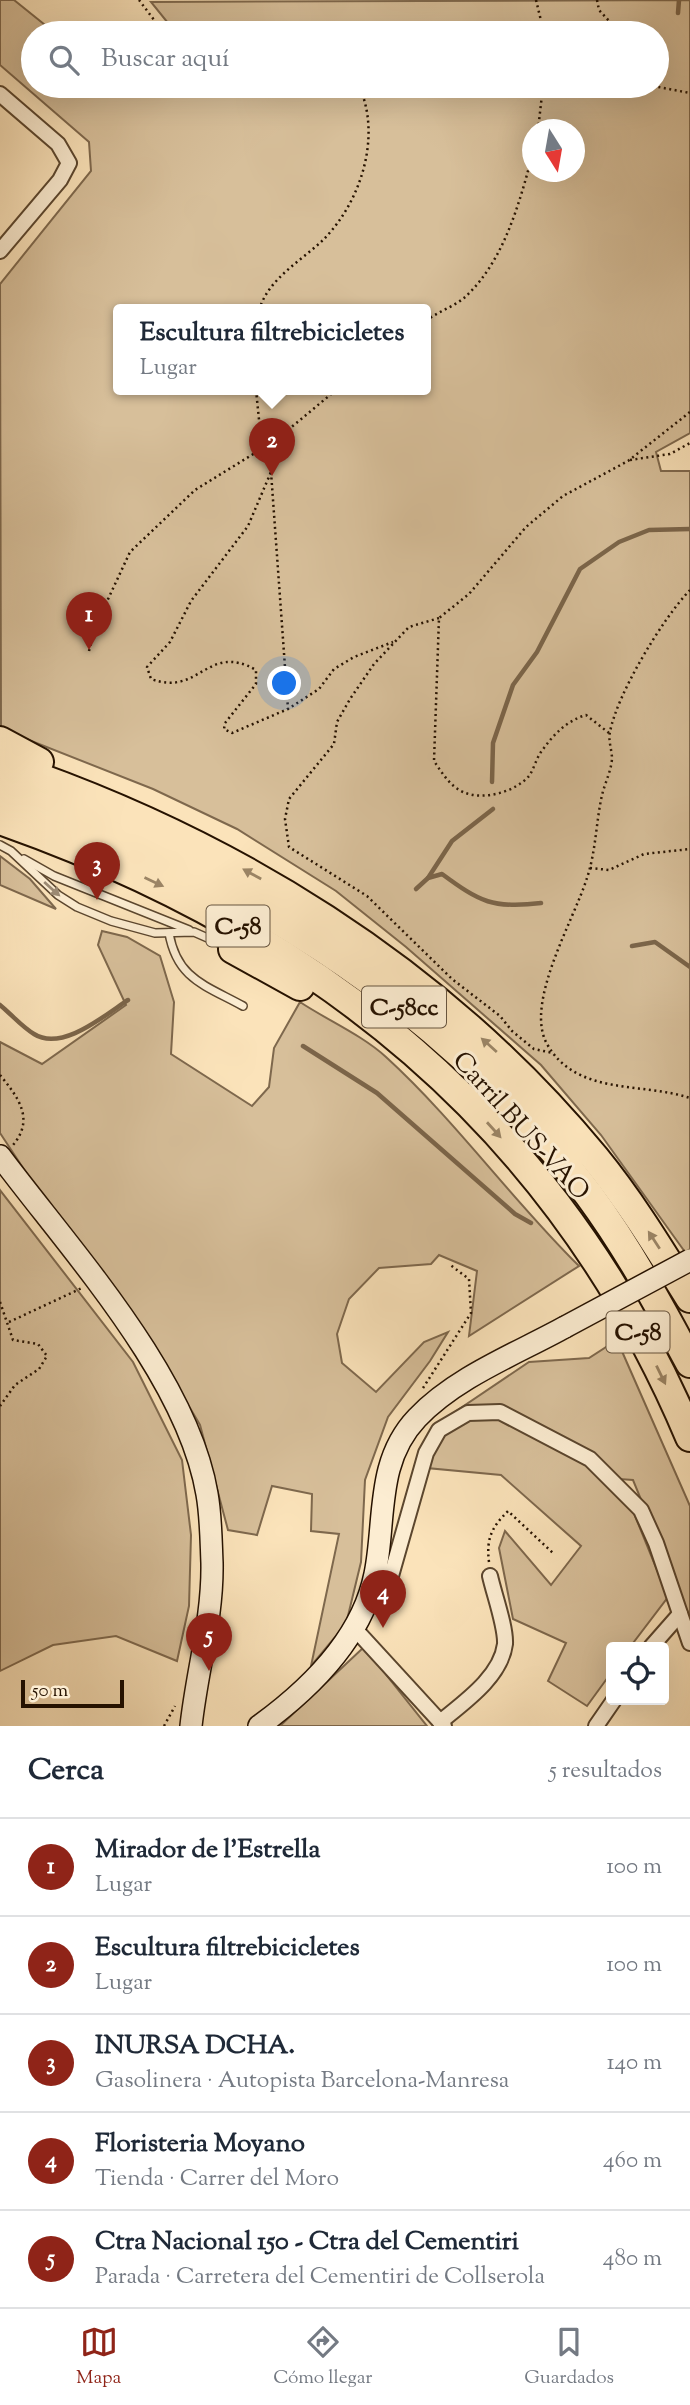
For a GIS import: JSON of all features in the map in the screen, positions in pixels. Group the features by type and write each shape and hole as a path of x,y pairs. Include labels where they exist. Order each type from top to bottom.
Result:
{"highway":[{"path":"0,741 40,763 77,792"},
{"name":"C-58","path":"0,764 160,826 253,874 339,926 450,1010 511,1066 596,1160 644,1225 690,1298"},
{"name":"Carril BUS-VAO","path":"0,792 134,843 259,906 342,960 438,1034 502,1097 588,1195 640,1273 690,1363"},
{"name":"C-58","path":"0,820 128,870 252,934 368,1012 447,1080 517,1155 582,1238 652,1357 690,1437"},
{"path":"233,949 321,998 447,1080"}],"main road":[{"path":"6,1151 143,1348 170,1391 192,1441 207,1494 212,1564 206,1637 176,1726"},
{"path":"266,1722 321,1672 355,1629 375,1574 384,1484 394,1457 416,1418 472,1378 690,1260"},
{"path":"185,1700 191,1726"}],"street":[{"path":"0,94 58,144 69,163 60,180 0,251"},
{"path":"368,1599 378,1597 387,1590 426,1452 439,1430 468,1413 500,1412 590,1459 641,1510 656,1543 690,1643"},
{"path":"355,1629 442,1724 499,1664 505,1643 490,1576"},
{"path":"655,1642 680,1614"},
{"path":"596,1726 611,1705"}],"lane":[{"path":"0,845 54,876 233,949"},
{"path":"11,851 58,895 77,907 111,921 155,933 194,932"},
{"path":"169,933 172,953 183,970 243,1006"}],"path":[{"path":"141,0 155,21"},
{"path":"536,0 541,21"},
{"path":"597,0 599,10 609,21"},
{"path":"669,89 690,93"},
{"path":"261,304 264,293 322,241 350,205 366,158 368,142 364,98"},
{"path":"538,119 541,98"},
{"path":"431,318 463,298 491,263 517,212 526,182"},
{"path":"257,395 262,449"},
{"path":"89,651 96,625 130,552 195,490 262,449 331,395"},
{"path":"553,1054 534,1049 512,1031 499,1016 452,979 367,896 289,847 285,820 289,799 334,744 337,722 393,642 409,627 439,618 469,594 526,527 563,496 628,461 690,412"},
{"path":"276,439 271,472 288,709"},
{"path":"628,461 670,454 690,443"},
{"path":"271,472 248,526 191,601 170,642 148,667 151,679 166,684 183,682 221,661 238,660 256,670 256,684 225,723 224,729 232,733 288,709 319,689 334,669 354,657 393,642"},
{"path":"690,590 654,636 609,733 612,760 602,794 590,868 551,968 542,1010 543,1034 553,1054 580,1077 658,1089 690,1098"},
{"path":"439,618 435,761 447,780 464,793 482,796 510,790 529,776 541,752 568,721 586,715 609,733"},
{"path":"590,868 609,870 644,854 690,849"},
{"path":"0,1074 20,1099 24,1118 22,1134 6,1151"},
{"path":"416,1418 419,1396 425,1382 471,1313 469,1279 449,1264"},
{"path":"8,1323 85,1286"},
{"path":"0,1302 13,1340 38,1344 47,1356 39,1369 15,1385 0,1406"},
{"path":"490,1576 487,1545 492,1527 508,1511 554,1554"},
{"path":"164,1726 185,1700"}],"shaded area":[{"path":"0,0 14,0 40,21 21,21 21,83 0,65"},
{"path":"690,0 690,433 656,452 661,471 690,471 690,1249 685,1252 601,1135 541,1065 406,947 336,891 237,829 153,789 1,729 0,284 91,171 89,142 38,98 669,98 669,21 166,21 151,2"},
{"path":"0,856 30,879 56,909 0,885"},
{"path":"102,931 127,937 160,956 174,1002 171,1054 252,1106 269,1087 274,1048 300,1002 386,1057 436,1107 579,1266 469,1336 477,1271 439,1255 431,1264 379,1268 349,1299 337,1334 342,1363 376,1392 424,1342 448,1332 388,1417 365,1480 361,1562 346,1624 311,1666 339,1534 311,1531 312,1494 272,1486 257,1535 228,1530 200,1425 145,1332 35,1186 0,1133 0,1042 42,1064 126,1005 98,945"},
{"path":"0,1190 133,1362 182,1460 191,1535 189,1606 177,1661 116,1636 53,1645 0,1671"},
{"path":"617,1340 690,1506 690,1619 633,1480 620,1479 668,1597 634,1642 606,1642 606,1680 587,1706 548,1681 566,1643 513,1619 499,1548 505,1531 551,1585 581,1546 501,1475 427,1468 434,1426 529,1362 589,1358"},
{"path":"364,1647 427,1726 280,1726"}],"waterway":[{"path":"678,13 679,0"},
{"path":"492,782 493,743 513,685 537,652 580,569 619,542 649,530 690,529"},
{"path":"416,889 428,878 452,841 493,809"},
{"path":"428,878 442,874 477,897 499,904 541,903"},
{"path":"632,946 655,942 690,967"},
{"path":"0,1005 34,1034 57,1038 83,1029 128,1000"},
{"path":"303,1046 377,1093 515,1214 531,1223"}],"place":[{"name":"Escultura filtrebicicletes","path":"272,476"},
{"name":"Mirador de l'Estrella","path":"89,650"},
{"name":"INURSA DCHA.","path":"97,900"},
{"name":"Floristeria Moyano","path":"383,1628"},
{"name":"Ctra Nacional 150 - Ctra del Cementiri","path":"209,1671"}]}
